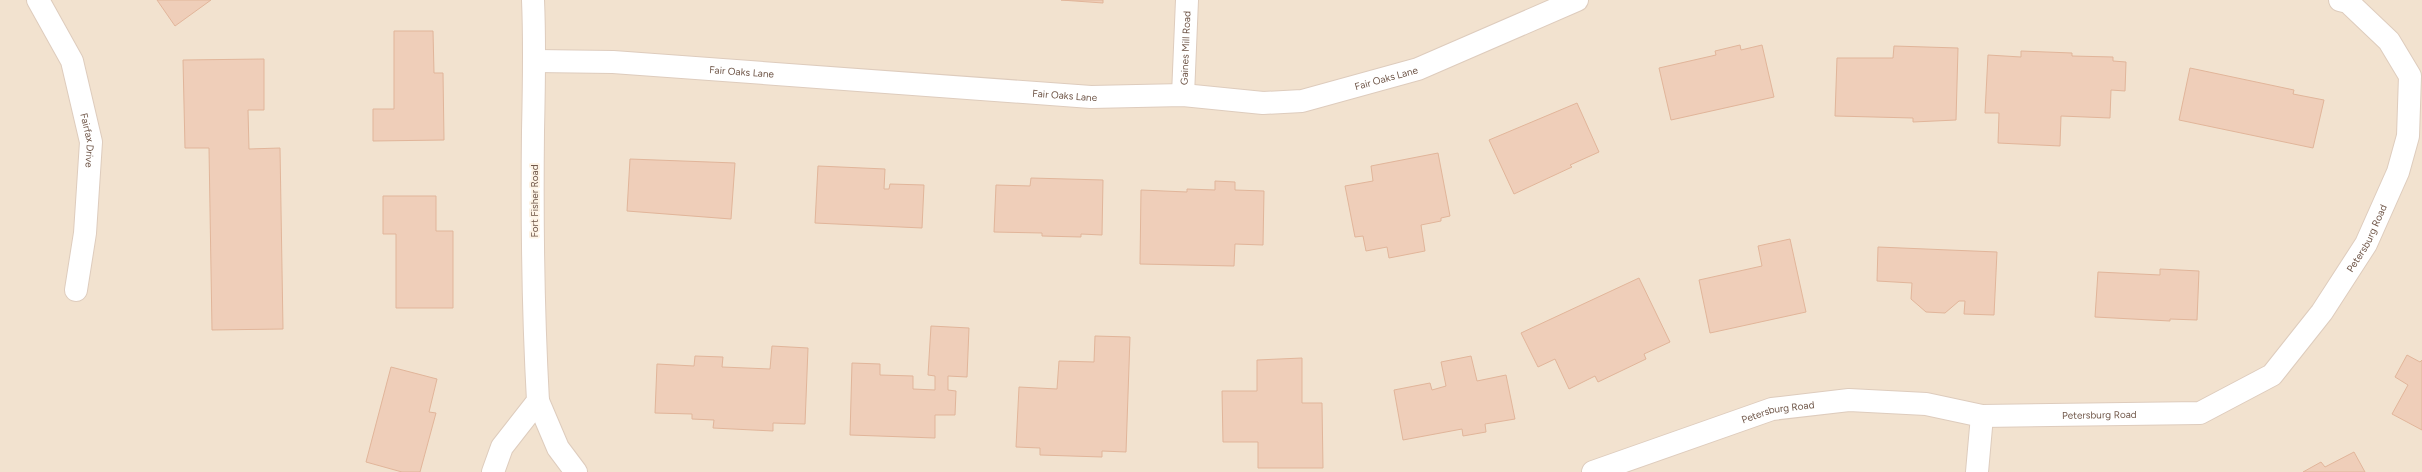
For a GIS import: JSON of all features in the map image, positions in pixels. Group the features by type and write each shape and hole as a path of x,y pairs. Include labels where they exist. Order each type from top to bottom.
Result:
{"street":[{"name":"Fairfax Drive","path":"38,0 72,61 91,142 84,233 76,290"},
{"name":"Fort Fisher Road","path":"533,0 536,61 533,130 535,347 538,402 558,448 576,472"},
{"name":"Gaines Mill Road","path":"1183,95 1187,0"},
{"name":"Fair Oaks Lane","path":"536,61 652,64 1091,96 1183,95 1263,103 1302,101 1418,69 1577,0"},
{"name":"Petersburg Road","path":"1593,472 1772,409 1849,400 1926,404 1982,416 2200,413 2272,375 2322,312 2366,244 2398,172 2408,136 2416,72 2388,41 2346,1"},
{"path":"493,472 502,447 538,402"},
{"path":"1977,472 1982,416"}],"shaded area":[{"path":"0,0 2422,0 2422,472 0,472"}],"building":[{"path":"157,0 211,0 175,26"},
{"path":"1061,0 1103,0 1103,3"},
{"path":"394,31 433,31 434,73 443,73 444,140 373,141 373,109 394,109"},
{"path":"1740,45 1741,50 1762,45 1774,97 1671,120 1659,68 1716,55 1715,51"},
{"path":"1894,46 1958,48 1956,120 1913,122 1913,118 1835,116 1837,58 1893,58"},
{"path":"2021,51 2072,53 2072,56 2113,57 2113,61 2126,62 2125,91 2111,90 2110,118 2061,116 2060,146 1998,143 1999,113 1985,113 1988,55 2021,57"},
{"path":"264,59 264,110 248,110 249,149 280,148 283,329 212,330 209,148 185,148 183,60"},
{"path":"2190,68 2294,90 2293,94 2324,100 2313,148 2179,120"},
{"path":"1577,103 1599,152 1570,165 1572,167 1514,194 1489,140"},
{"path":"1438,153 1450,216 1441,218 1441,221 1421,225 1425,251 1389,258 1387,247 1366,251 1363,236 1355,237 1345,186 1373,181 1371,166"},
{"path":"630,159 735,163 731,219 627,211"},
{"path":"818,166 885,169 884,189 889,189 890,184 924,185 922,228 815,223"},
{"path":"1031,178 1103,180 1102,235 1081,234 1081,237 1042,236 1042,233 994,232 996,185 1030,186"},
{"path":"1215,181 1235,182 1235,190 1264,191 1263,245 1235,244 1234,266 1140,264 1141,190 1187,192 1187,189 1215,190"},
{"path":"383,196 436,196 436,231 453,231 453,308 396,308 396,234 383,234"},
{"path":"1790,239 1806,312 1710,333 1699,280 1762,266 1758,246"},
{"path":"1878,247 1997,252 1994,315 1964,314 1965,301 1959,301 1945,313 1926,312 1911,299 1912,283 1877,281"},
{"path":"2160,269 2199,271 2197,320 2170,319 2170,321 2095,317 2098,272 2160,275"},
{"path":"1639,278 1670,342 1644,354 1646,359 1598,382 1595,376 1569,389 1555,359 1538,367 1521,333"},
{"path":"931,326 969,328 967,377 948,376 948,390 956,391 955,415 935,415 935,438 850,435 852,363 880,364 880,375 913,376 913,389 935,390 935,376 928,375"},
{"path":"1095,336 1130,337 1126,452 1102,451 1102,457 1040,455 1040,448 1016,447 1019,387 1057,389 1059,361 1094,362"},
{"path":"772,346 808,348 805,424 773,423 773,431 713,428 714,420 692,419 692,414 655,413 657,364 694,366 695,356 723,357 722,367 770,369"},
{"path":"2407,355 2420,362 2422,360 2422,430 2392,414 2408,385 2395,377"},
{"path":"1471,356 1477,381 1506,375 1515,419 1485,424 1486,432 1463,436 1462,429 1403,440 1394,390 1430,383 1432,390 1446,386 1441,362"},
{"path":"1302,358 1302,403 1322,403 1323,468 1258,468 1258,442 1223,442 1222,391 1257,391 1257,360"},
{"path":"391,367 437,379 429,412 436,413 420,472 402,472 366,462"},
{"path":"2354,452 2365,472 2303,472 2321,462 2325,467"}]}
